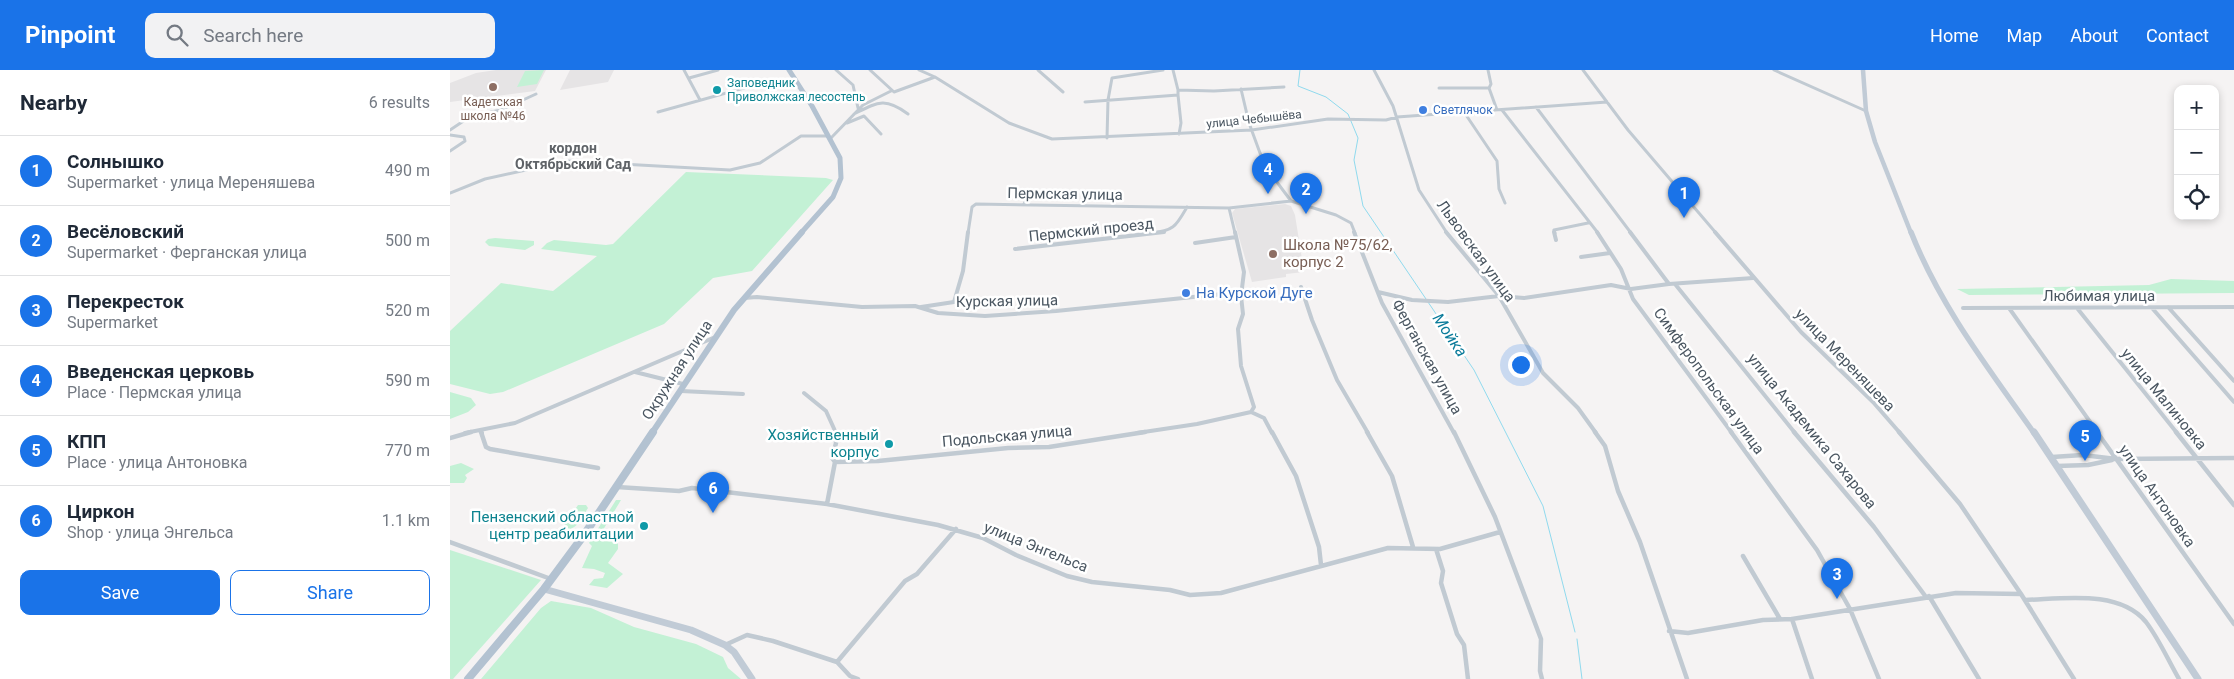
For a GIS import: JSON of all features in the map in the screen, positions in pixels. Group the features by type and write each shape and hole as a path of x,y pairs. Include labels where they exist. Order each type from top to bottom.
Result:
{"main road":[{"name":"Окружная улица","path":"468,679 552,579 617,487 713,338 743,298 832,197 841,178 840,158 812,106 789,70"}],"street":[{"path":"684,70 700,100"},
{"path":"689,78 718,70"},
{"path":"836,70 843,74 854,89 858,108"},
{"path":"870,70 880,77 891,91"},
{"name":"улица Чебышёва","path":"919,70 935,77 1008,123 1052,139 1252,130 1328,120 1386,120 1396,117 1607,102"},
{"path":"1038,70 1063,92"},
{"path":"1107,138 1108,100 1112,78 1163,70"},
{"path":"1174,70 1181,123 1179,134"},
{"name":"Львовская улица","path":"1374,70 1388,96 1396,117 1398,130 1419,190 1456,245 1480,271 1499,296 1543,373 1578,408 1605,446 1618,490 1640,542 1687,679"},
{"path":"1488,70 1491,84 1489,88 1497,110"},
{"name":"улица Мереняшева","path":"1583,70 1628,130 1800,332 1873,402 1952,494 2025,600 2074,679"},
{"path":"1774,70 1866,111"},
{"path":"1863,70 1866,111 1875,142 1920,255 1935,285 1961,329 2057,466 2198,679"},
{"path":"450,193 485,179 564,161 730,170 744,168 760,163 801,136 829,138 843,126 858,108 868,101 891,91 895,92 914,86 935,77"},
{"path":"658,112 766,82"},
{"path":"1178,90 1284,87"},
{"path":"1439,88 1489,88"},
{"path":"1241,89 1252,130 1268,170 1291,200"},
{"path":"450,130 471,116 501,110 536,94"},
{"path":"1085,102 1178,95"},
{"path":"852,115 886,101 894,103 908,114"},
{"path":"1536,106 1669,284"},
{"name":"Симферопольская улица","path":"1502,110 1588,223 1596,230 1620,265 1631,289 1633,299 1817,550 1850,609 1880,679"},
{"path":"1464,112 1497,161 1499,189 1505,203"},
{"path":"843,126 862,116 881,134"},
{"path":"450,135 460,135 464,137 465,141 450,151"},
{"path":"1024,204 1029,195"},
{"name":"Пермская улица","path":"918,307 954,302 964,271 972,207 976,204 1229,208 1287,203 1291,200"},
{"name":"Ферганская улица","path":"1291,200 1336,215 1351,223 1378,292 1446,416 1495,517 1541,639 1540,671 1542,679"},
{"name":"Пермский проезд","path":"1015,249 1164,232 1175,227 1187,207"},
{"path":"1229,208 1244,272 1242,292 1244,309 1238,329 1241,366 1254,407 1251,412 1264,418 1296,476 1319,547 1321,565"},
{"path":"1556,240 1554,230 1588,223"},
{"path":"1194,243 1236,237"},
{"path":"1581,256 1610,253"},
{"path":"1378,292 1395,298 1426,302 1499,296 1524,298 1610,285 1631,289 1669,284 1754,278"},
{"name":"улица Академика Сахарова","path":"1675,284 1927,596 1979,679"},
{"path":"1301,287 1312,320 1337,380 1392,476 1414,548"},
{"name":"Курская улица","path":"743,298 757,297 862,306 902,305 938,312 985,316 1056,311 1242,292"},
{"path":"2168,307 2234,381"},
{"path":"2232,307 2234,312"},
{"name":"Любимая улица","path":"1963,308 2232,307"},
{"name":"улица Антоновка","path":"2009,308 2234,624"},
{"name":"улица Малиновка","path":"2077,308 2234,504"},
{"path":"2152,308 2234,402"},
{"path":"450,438 493,430 515,423 713,338"},
{"path":"651,374 649,370 656,362"},
{"path":"633,372 651,374 671,384 683,384"},
{"path":"679,391 743,394"},
{"path":"804,392 823,407 831,421 837,439 832,458 835,462 827,504"},
{"name":"Подольская улица","path":"835,462 878,461 1008,448 1052,447 1197,424 1251,412"},
{"path":"481,431 486,447 490,449 598,468"},
{"path":"2050,457 2083,455 2116,459 2234,458"},
{"path":"2057,466 2088,465 2116,459"},
{"name":"улица Энгельса","path":"617,487 679,491 692,488 827,504 956,529 983,538 1016,555 1067,576 1092,582 1170,590 1190,595 1220,593 1388,548 1436,549 1500,532"},
{"path":"836,662 905,581 917,574 956,529"},
{"path":"450,542 552,579"},
{"path":"1436,549 1442,571 1441,583 1457,634 1464,645 1468,679"},
{"path":"1743,556 1780,619"},
{"path":"544,589 691,630 725,645 734,652 752,679"},
{"path":"1669,631 1688,633 1927,596 1956,593 2021,594"},
{"path":"2025,600 2104,601 2128,608 2143,619 2179,679"},
{"path":"1792,618 1812,679"},
{"path":"725,645 748,635 805,650 836,662 850,676 858,679"}],"shaded area":[{"name":"Кадетская школа №46","path":"496,70 546,70 535,91 450,102 450,83 476,73"},
{"path":"570,70 614,70 608,82 560,90"},
{"name":"Школа №75/62, корпус 2","path":"1285,204 1291,206 1295,215 1304,272 1286,274 1286,277 1252,282 1232,213 1235,209"}],"green space":[{"path":"544,70 537,84 517,87 525,71"},
{"path":"686,172 826,178 833,180 752,271 713,278 664,324 503,392 490,394 450,384 450,331 501,283 553,291 597,256 541,249 547,243 554,240 613,244"},
{"path":"488,239 534,241 534,245 525,250 489,246 485,242"},
{"path":"2171,279 2234,281 2234,293 1969,295 1957,289 2149,285"},
{"path":"450,392 471,398 476,405 468,412 450,419"},
{"path":"461,463 474,469 465,475 467,478 464,483 450,483 450,466"},
{"path":"616,500 621,500 600,535 603,540 618,542 618,549 608,563 623,574 607,588 589,585 594,579 603,578 605,573 594,569 582,568 592,546 589,543"},
{"path":"578,505 586,505 588,508 580,521 571,529 561,530"},
{"path":"450,550 541,580 453,679 450,679"},
{"path":"551,601 591,608 634,627 696,644 723,657 728,668 741,679 481,679 541,608"}],"waterway":[{"name":"Мойка","path":"1300,70 1298,86 1326,97 1348,114 1358,138 1354,160 1363,206 1426,299"},
{"name":"Мойка","path":"1428,302 1474,370 1543,506 1575,632"},
{"name":"Мойка","path":"1577,639 1582,679"}],"place":[{"name":"Кадетская школа №46","path":"493,87"},
{"name":"Заповедник Приволжская лесостепь","path":"717,90"},
{"name":"Светлячок","path":"1423,110"},
{"name":"Введенская церковь","path":"1268,194"},
{"name":"Весёловский","path":"1306,214"},
{"name":"Солнышко","path":"1684,218"},
{"name":"Школа №75/62, корпус 2","path":"1273,254"},
{"name":"На Курской Дуге","path":"1186,293"},
{"name":"Хозяйственный корпус","path":"889,444"},
{"name":"КПП","path":"2085,461"},
{"name":"Циркон","path":"713,513"},
{"name":"Пензенский областной центр реабилитации","path":"644,526"},
{"name":"Перекресток","path":"1837,599"}],"district":[{"name":"кордон Октябрьский Сад","path":"573,156"}]}
